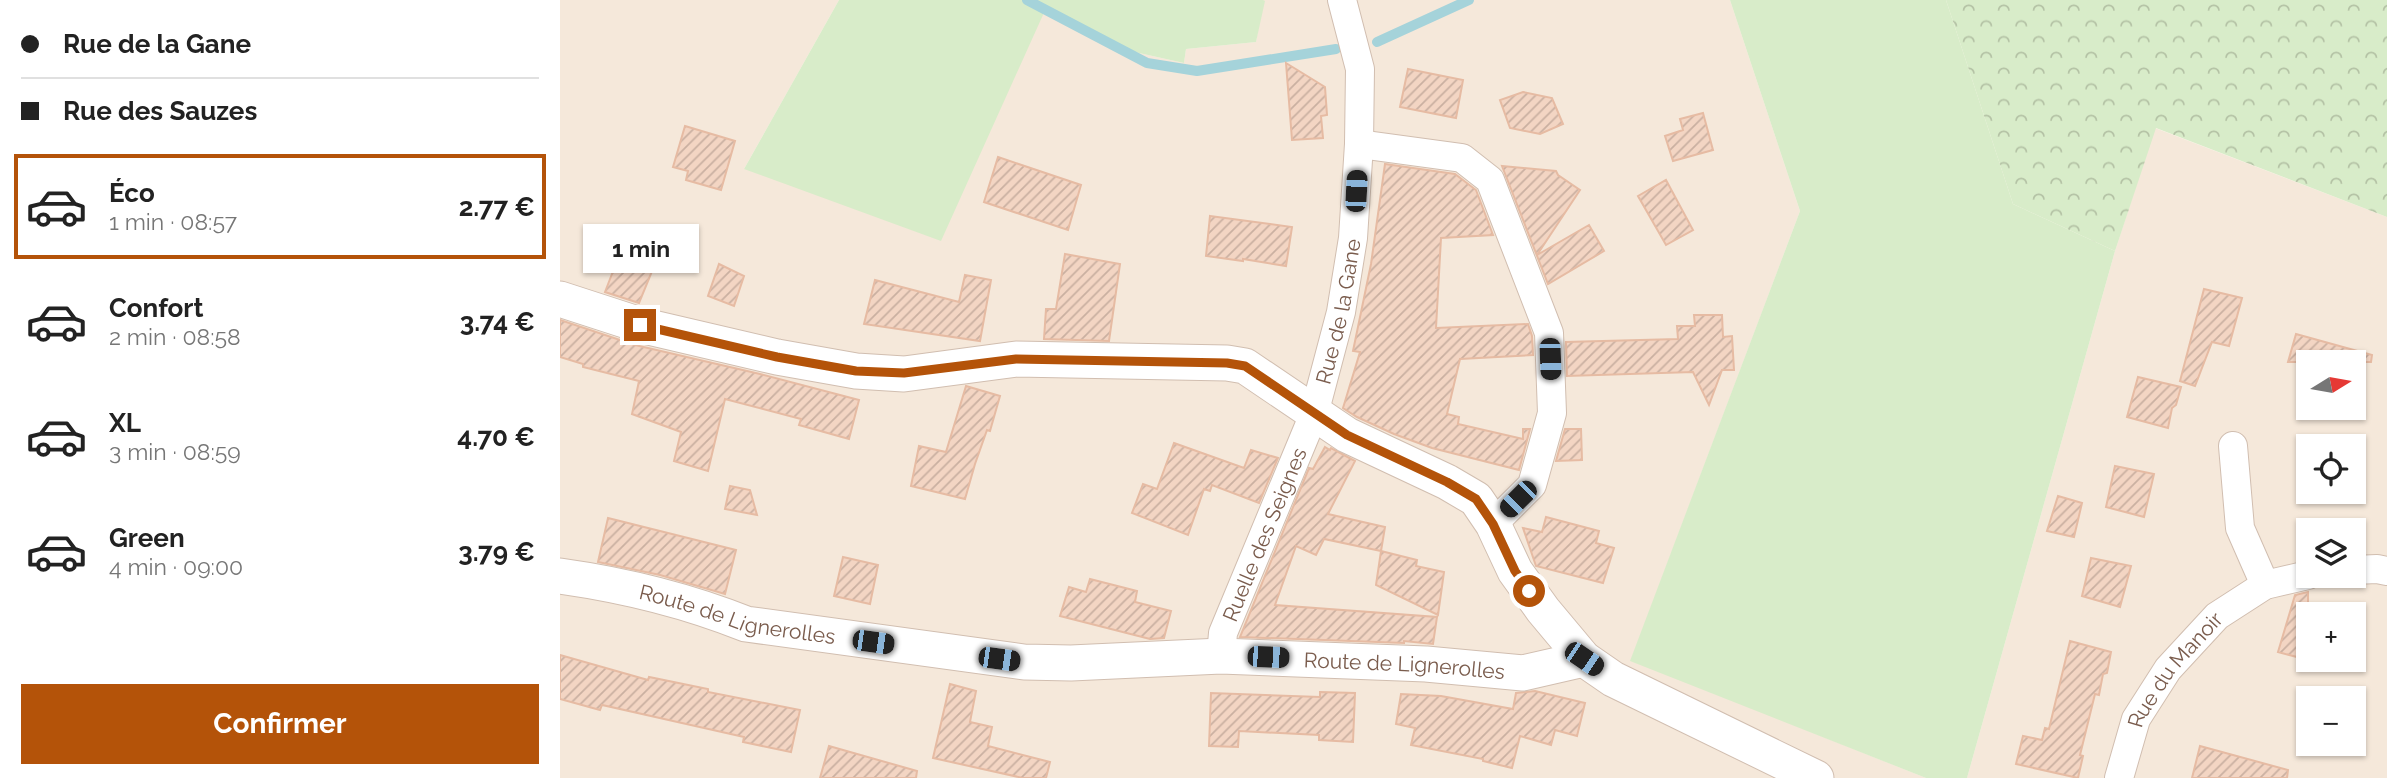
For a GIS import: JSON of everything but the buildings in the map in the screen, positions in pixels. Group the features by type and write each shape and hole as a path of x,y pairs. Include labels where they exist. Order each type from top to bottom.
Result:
{"street":[{"name":"Rue de la Gane","path":"1342,0 1360,69 1359,144 1353,238 1341,312 1314,414 1347,435 1447,482 1476,499 1493,524 1515,571 1584,659 1613,679 1816,778"},
{"path":"1359,144 1462,158 1490,180 1549,333 1552,413 1532,485 1493,524"},
{"path":"560,299 640,325 777,357 856,371 904,373 1016,359 1227,363 1245,366 1314,414"},
{"name":"Ruelle des Seignes","path":"1222,656 1223,633 1314,414"},
{"path":"2233,446 2240,528 2265,585"},
{"path":"2366,569 2387,571"},
{"name":"Route de Lignerolles","path":"560,576 612,583 706,608 746,624 1024,662 1071,663 1222,656 1426,664 1523,673 1584,659"},
{"name":"Rue du Manoir","path":"2119,778 2136,719 2168,669 2217,617 2265,585 2296,578"}],"shaded area":[{"path":"560,0 839,0 744,169 1047,6 1103,45 1184,63 1186,49 1256,42 1263,0 1730,0 1800,211 1631,660 1926,778 560,778"},
{"path":"2155,128 2387,217 2387,778 1967,778 2115,251"}],"green space":[{"path":"839,0 1265,1 1256,42 1186,49 1184,63 1103,45 1047,6 941,241 744,169"},
{"path":"1730,0 1946,0 2013,204 2115,251 1967,778 1926,778 1630,661 1800,211"},
{"path":"1946,0 2387,0 2387,217 2156,128 2115,251 2013,204"}],"waterway":[{"path":"1027,0 1147,63 1197,71 1336,49"},
{"path":"1377,42 1469,0"}],"route":[{"path":"640,325 777,357 856,371 904,373 1016,359 1227,363 1245,366 1347,435 1447,482 1476,499 1493,524 1515,571 1529,591"}]}
